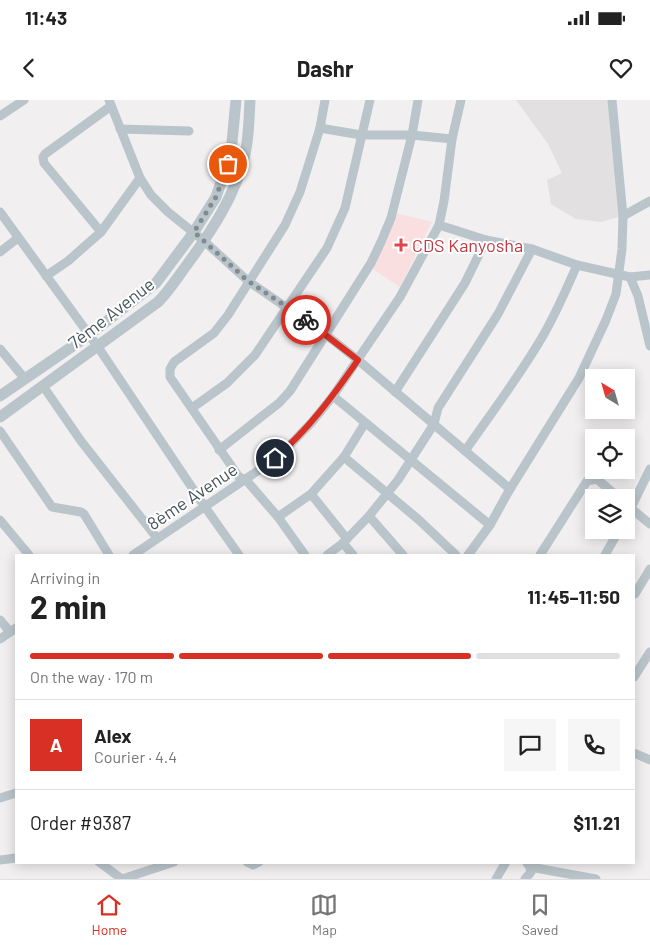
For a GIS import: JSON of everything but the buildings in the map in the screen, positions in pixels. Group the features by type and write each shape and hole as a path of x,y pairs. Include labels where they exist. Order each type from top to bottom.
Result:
{"street":[{"name":"7ème Avenue","path":"0,396 89,335 156,283 194,232 216,197 232,153 236,100"},
{"name":"7ème Avenue","path":"0,417 98,347 158,302 171,289 226,206 246,153 250,100"},
{"path":"304,554 278,518 246,480 238,477 170,377 170,369 174,362 214,333 228,315 285,225 294,208 320,128 325,100"},
{"path":"192,408 227,383 255,355 327,248 345,208 370,100"},
{"path":"219,450 286,396 371,263 391,218 412,135 418,100"},
{"path":"469,554 490,525 510,488 579,378 616,294 622,249 623,216 612,100"},
{"path":"0,116 20,101"},
{"name":"8ème Avenue","path":"134,554 246,480 288,447 312,422 332,396 400,297 439,225 452,139 461,102"},
{"path":"101,232 44,163 43,158 45,154 110,103 140,178 151,195 168,212 194,232 248,281 325,334 358,360 510,488"},
{"path":"320,128 361,135 412,135 452,139"},
{"path":"120,129 189,131"},
{"path":"46,276 68,261 101,232 140,178"},
{"path":"623,216 650,201"},
{"path":"0,212 98,347 238,554"},
{"path":"439,225 486,240 532,249 577,265 630,277 650,275"},
{"path":"0,252 18,238"},
{"path":"395,392 465,283 486,240"},
{"path":"328,554 345,541 369,516 411,459 434,424 438,408 498,314 532,249"},
{"path":"465,451 543,335 577,265"},
{"path":"630,277 638,296 650,346"},
{"path":"0,349 25,379"},
{"path":"44,386 81,441 157,538"},
{"path":"332,396 490,525"},
{"path":"278,518 311,494 344,457 365,423"},
{"path":"0,431 52,507 84,514 108,554"},
{"path":"344,457 420,520 455,554"},
{"path":"635,495 650,469"},
{"path":"541,554 587,481 597,479 609,489"},
{"path":"311,494 352,554"},
{"path":"635,511 650,524"},
{"path":"369,516 402,554"},
{"path":"0,520 28,554"},
{"path":"605,554 614,539"},
{"path":"635,594 650,569"},
{"path":"0,620 13,630 0,639"},
{"path":"635,676 650,652"},
{"path":"640,669 650,668"},
{"path":"635,753 650,760"},
{"path":"0,798 15,793"},
{"path":"0,860 15,858"},
{"path":"102,864 121,879 165,864"},
{"path":"496,879 505,864"},
{"path":"528,865 596,879"},
{"path":"525,879 531,872 528,865"}],"shaded area":[{"path":"516,100 610,100 622,216 601,222 576,219 551,204 547,180 562,173 548,144"},
{"name":"CDS Kanyosha","path":"396,213 432,222 400,287 373,269"}],"way so far":[{"path":"228,164 216,197 194,232 248,281 306,320"}],"place":[{"name":"CDS Kanyosha","path":"401,245"}],"route":[{"path":"275,458 312,422 358,360 306,320"}]}
